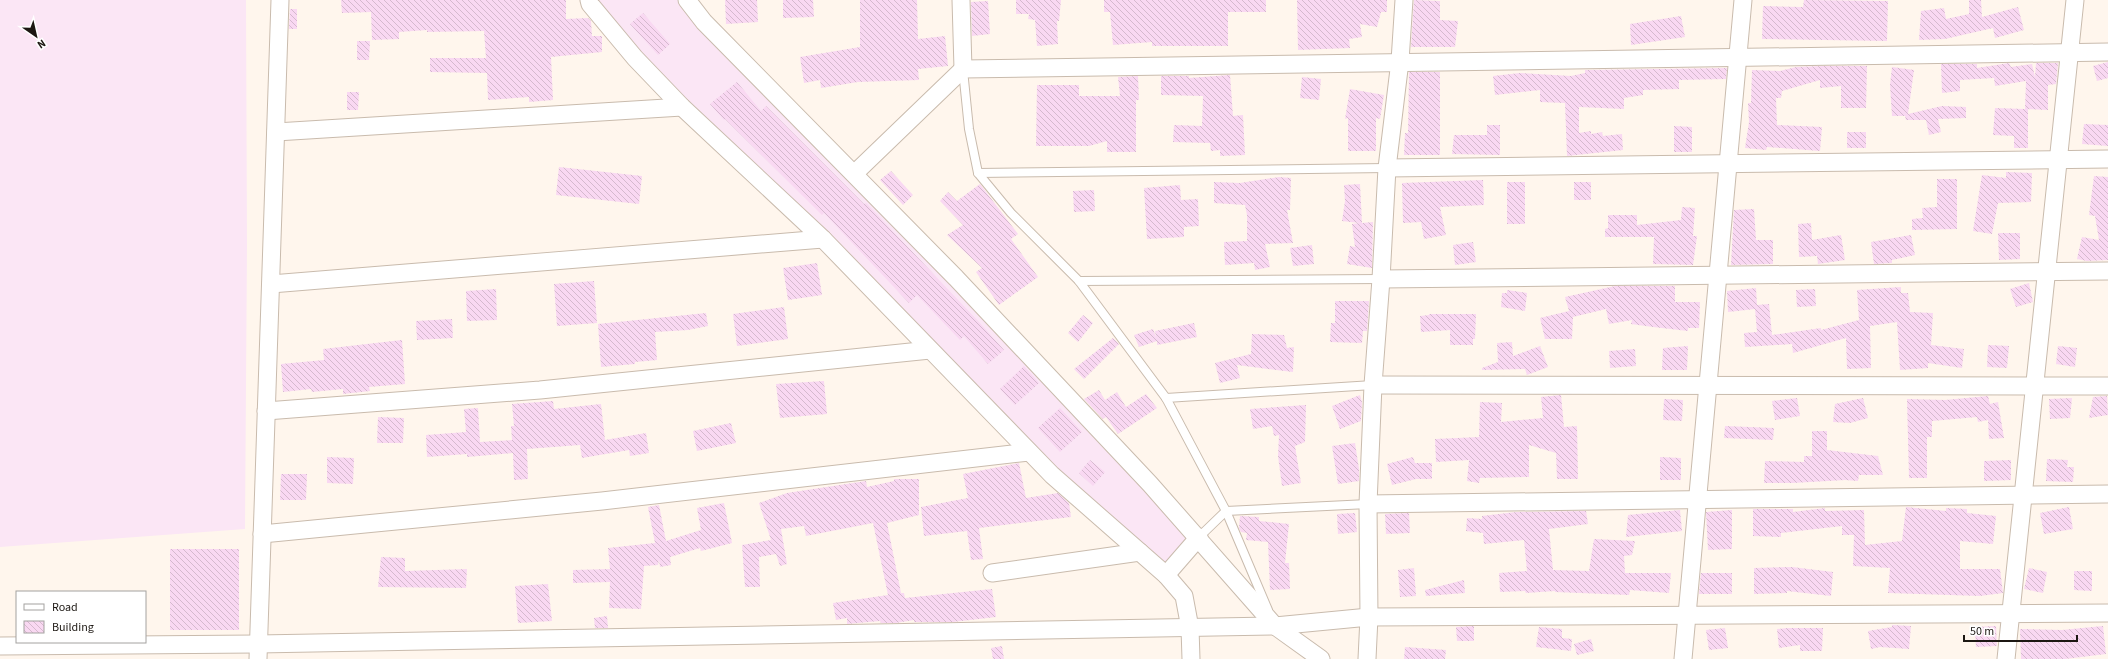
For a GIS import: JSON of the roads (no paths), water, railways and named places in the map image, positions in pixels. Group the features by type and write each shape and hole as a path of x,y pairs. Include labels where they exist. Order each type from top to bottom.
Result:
{"street":[{"path":"258,652 280,0"},
{"path":"589,0 590,4 635,58 682,107 823,239 1052,475 1166,575 1184,596 1190,628 1192,659"},
{"path":"687,0 704,22 855,173 967,290 1198,537 1275,626 1321,659"},
{"path":"961,0 963,69"},
{"path":"1367,659 1369,617 1368,504 1373,385 1387,168 1400,62 1404,0"},
{"path":"1682,659 1743,0"},
{"path":"2006,659 2075,0"},
{"path":"855,173 963,69 2108,52"},
{"path":"276,132 682,107"},
{"path":"1387,168 2108,159"},
{"path":"270,284 823,239"},
{"path":"1381,279 2108,271"},
{"path":"266,411 540,390 930,350"},
{"path":"1373,385 2108,386"},
{"path":"262,534 602,501 1029,452"},
{"path":"1368,504 2108,494"},
{"path":"1166,575 1198,537"},
{"path":"992,573 1140,552"},
{"path":"0,646 258,652 1275,626 1369,617 2108,613"}],"lane":[{"path":"963,69 968,129 978,173 1011,213 1078,281 1166,398 1226,511 1275,626"},
{"path":"978,173 1387,168"},
{"path":"1078,281 1381,279"},
{"path":"1166,398 1373,385"},
{"path":"1198,537 1226,511 1368,504"}]}
